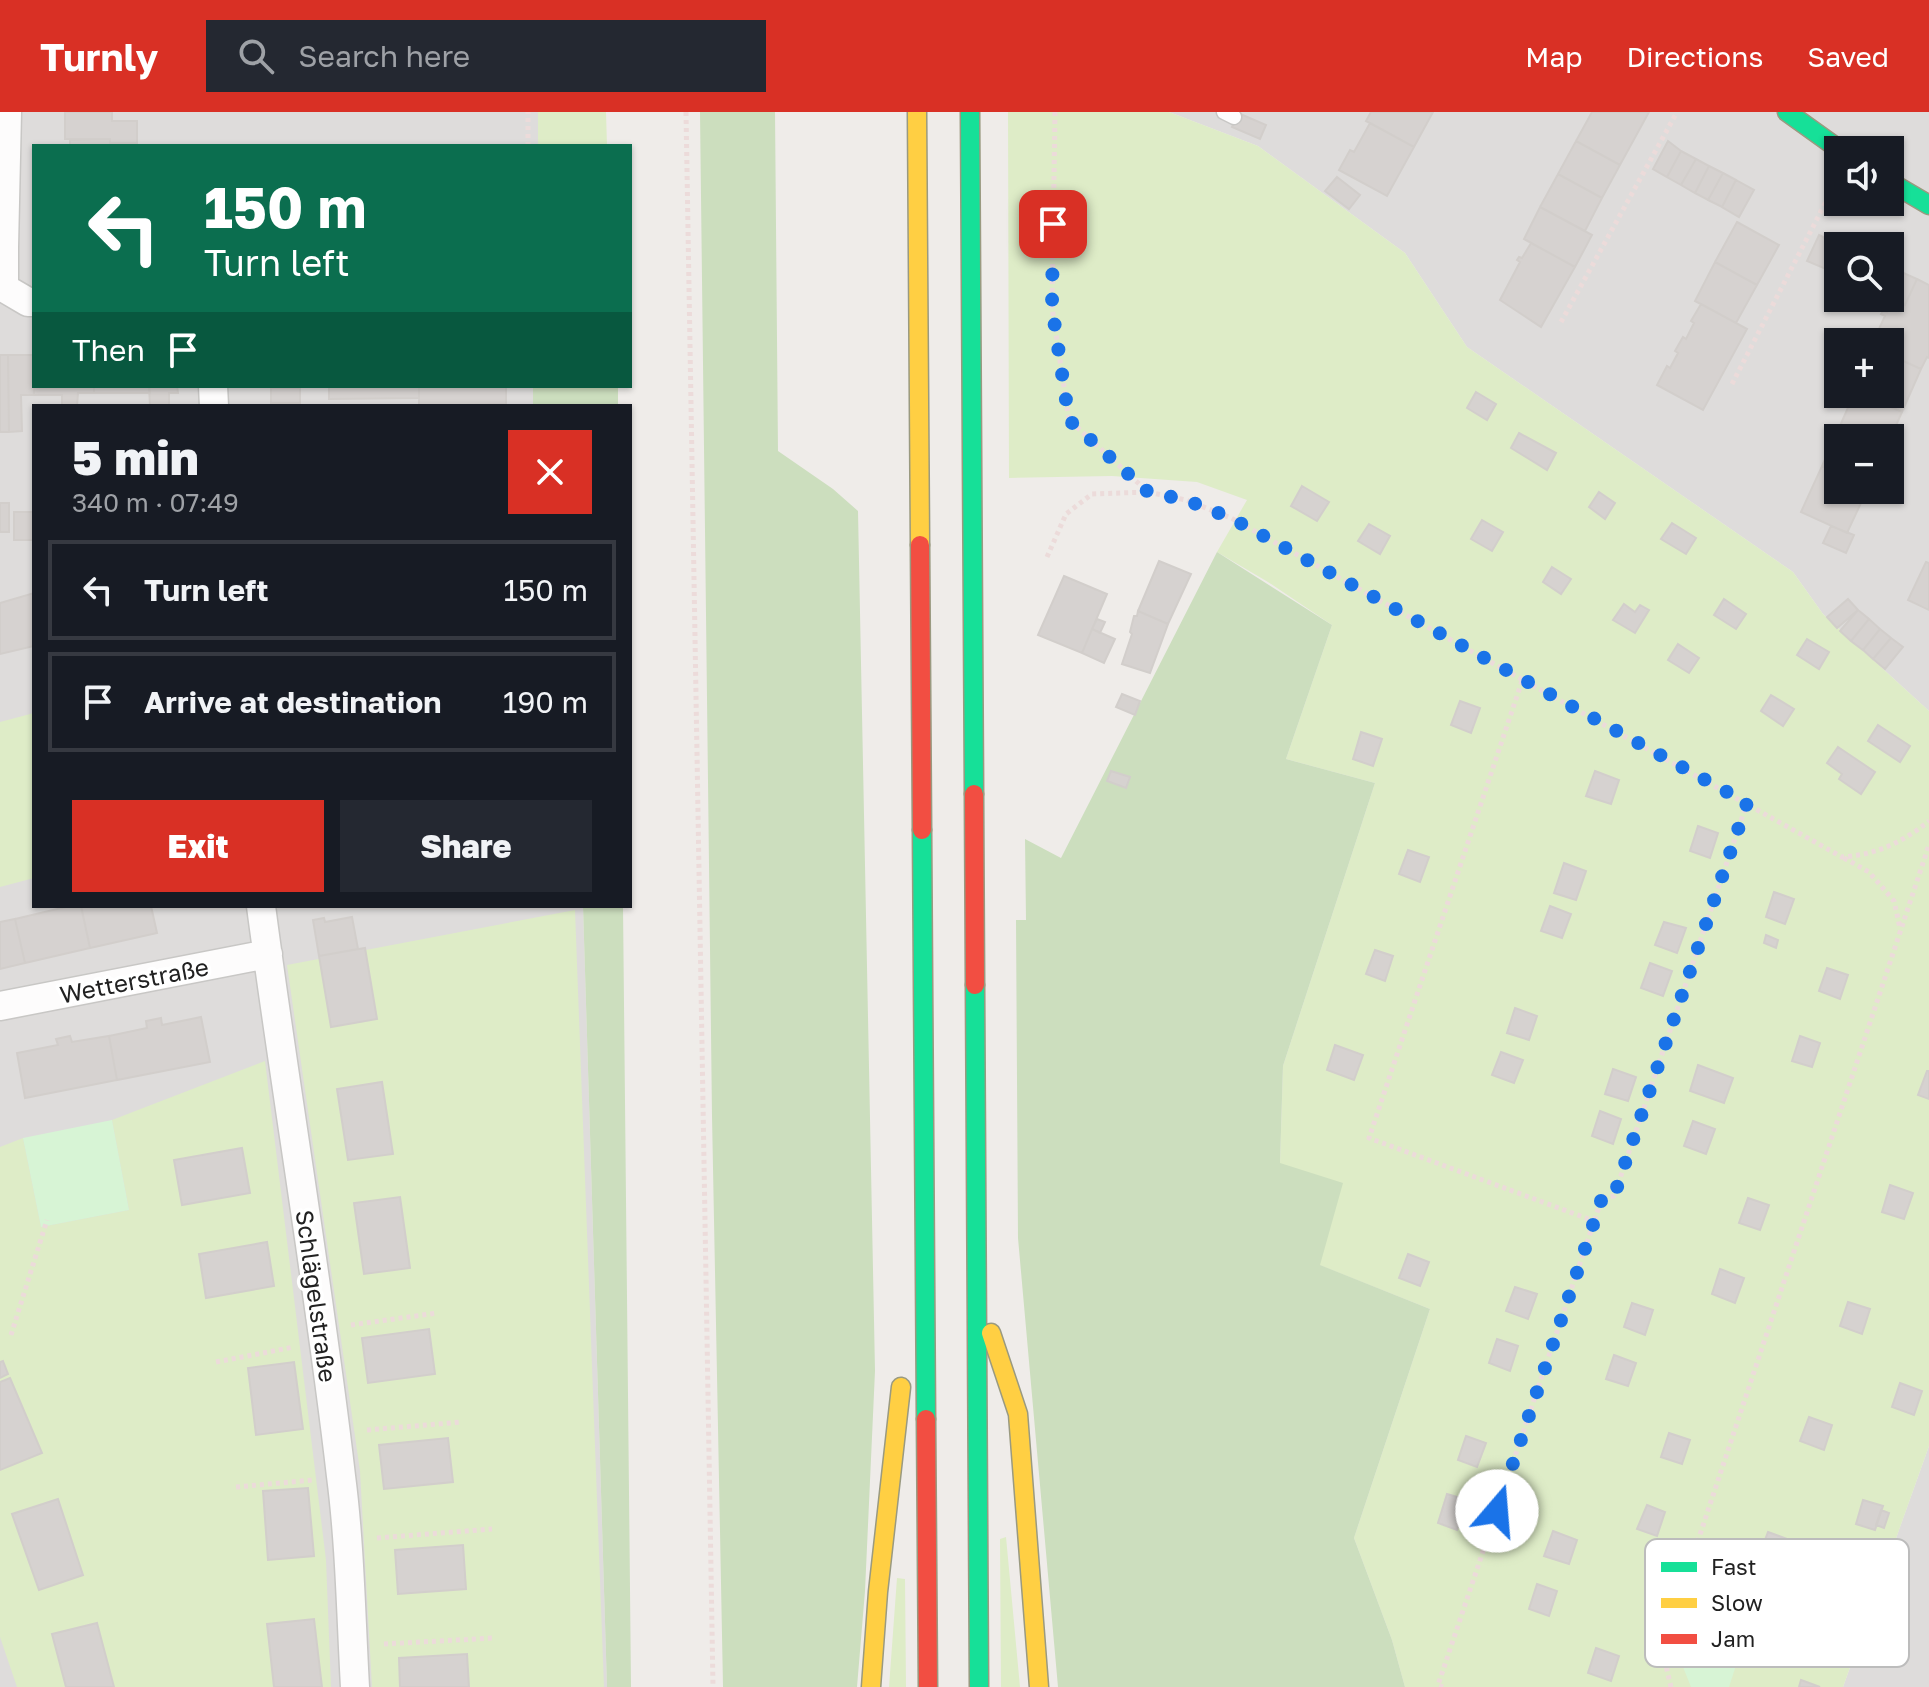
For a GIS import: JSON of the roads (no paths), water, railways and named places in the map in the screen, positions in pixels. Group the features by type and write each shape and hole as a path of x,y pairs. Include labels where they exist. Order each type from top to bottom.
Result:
{"main road":[{"path":"898,112 918,277"},
{"path":"917,112 928,1687"},
{"path":"970,112 979,1687"},
{"path":"1787,112 1824,139"},
{"path":"1904,190 1929,205"},
{"path":"908,1326 923,1186"},
{"path":"979,1296 1018,1414 1039,1687"},
{"path":"871,1687 903,1373"}],"street":[{"path":"7,112 2,247 4,288 32,302"},
{"name":"Schlägelstraße","path":"261,908 342,1478 355,1687"},
{"name":"Wetterstraße","path":"0,1006 268,954"}]}
